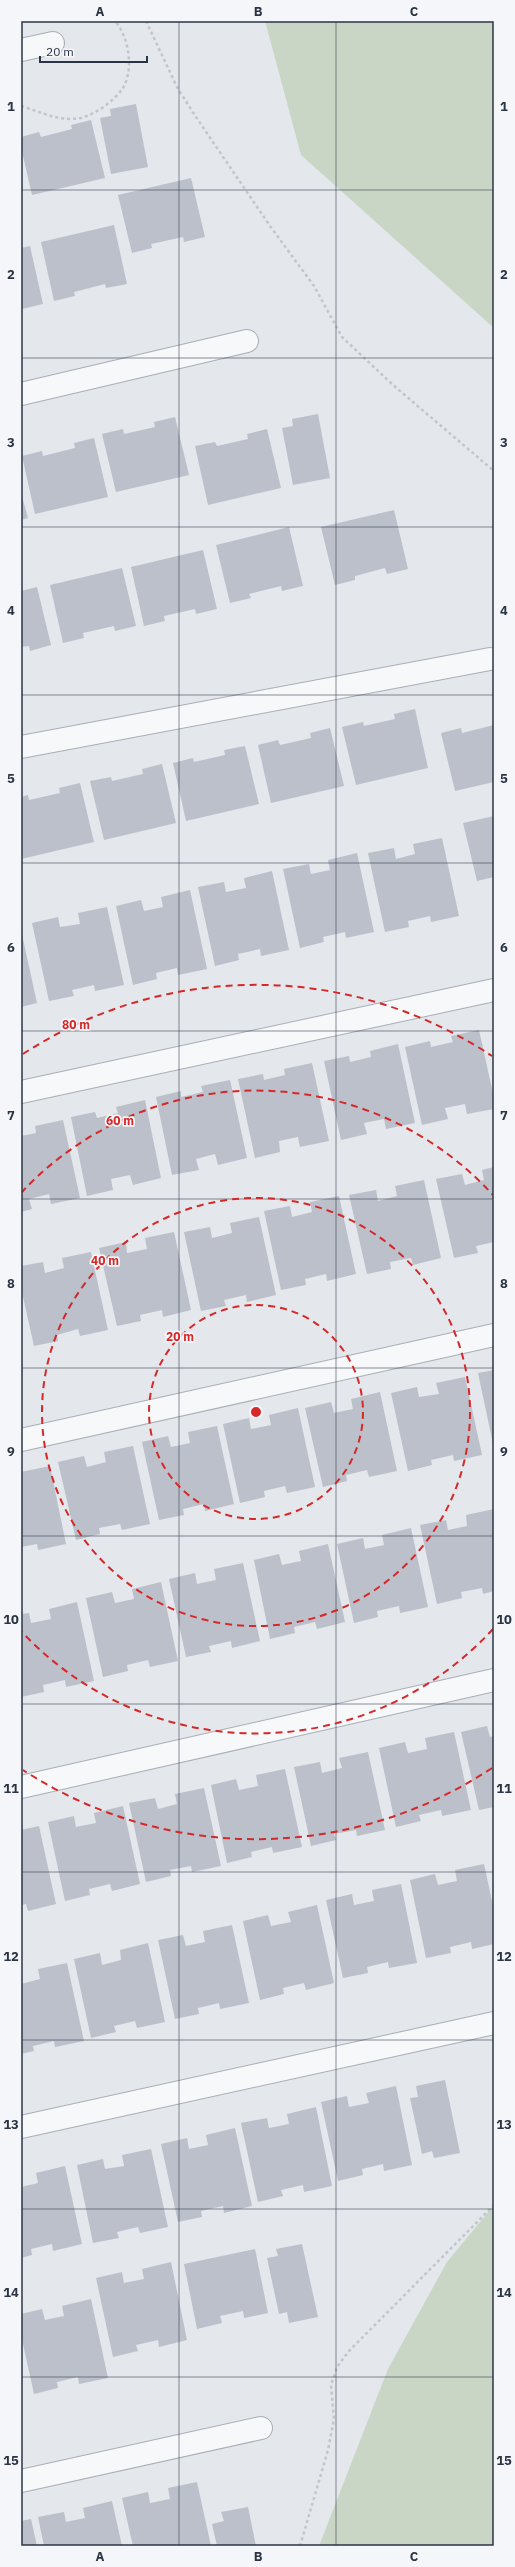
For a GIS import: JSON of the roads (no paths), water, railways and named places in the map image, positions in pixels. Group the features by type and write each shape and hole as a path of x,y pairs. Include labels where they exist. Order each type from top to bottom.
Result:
{"street":[{"path":"21,50 53,43"},
{"path":"21,394 247,341"},
{"path":"21,747 490,659"},
{"path":"21,1092 494,990"},
{"path":"21,1440 494,1335"},
{"path":"21,1787 494,1680"},
{"path":"21,2127 494,2023"},
{"path":"21,2481 261,2428"}]}
